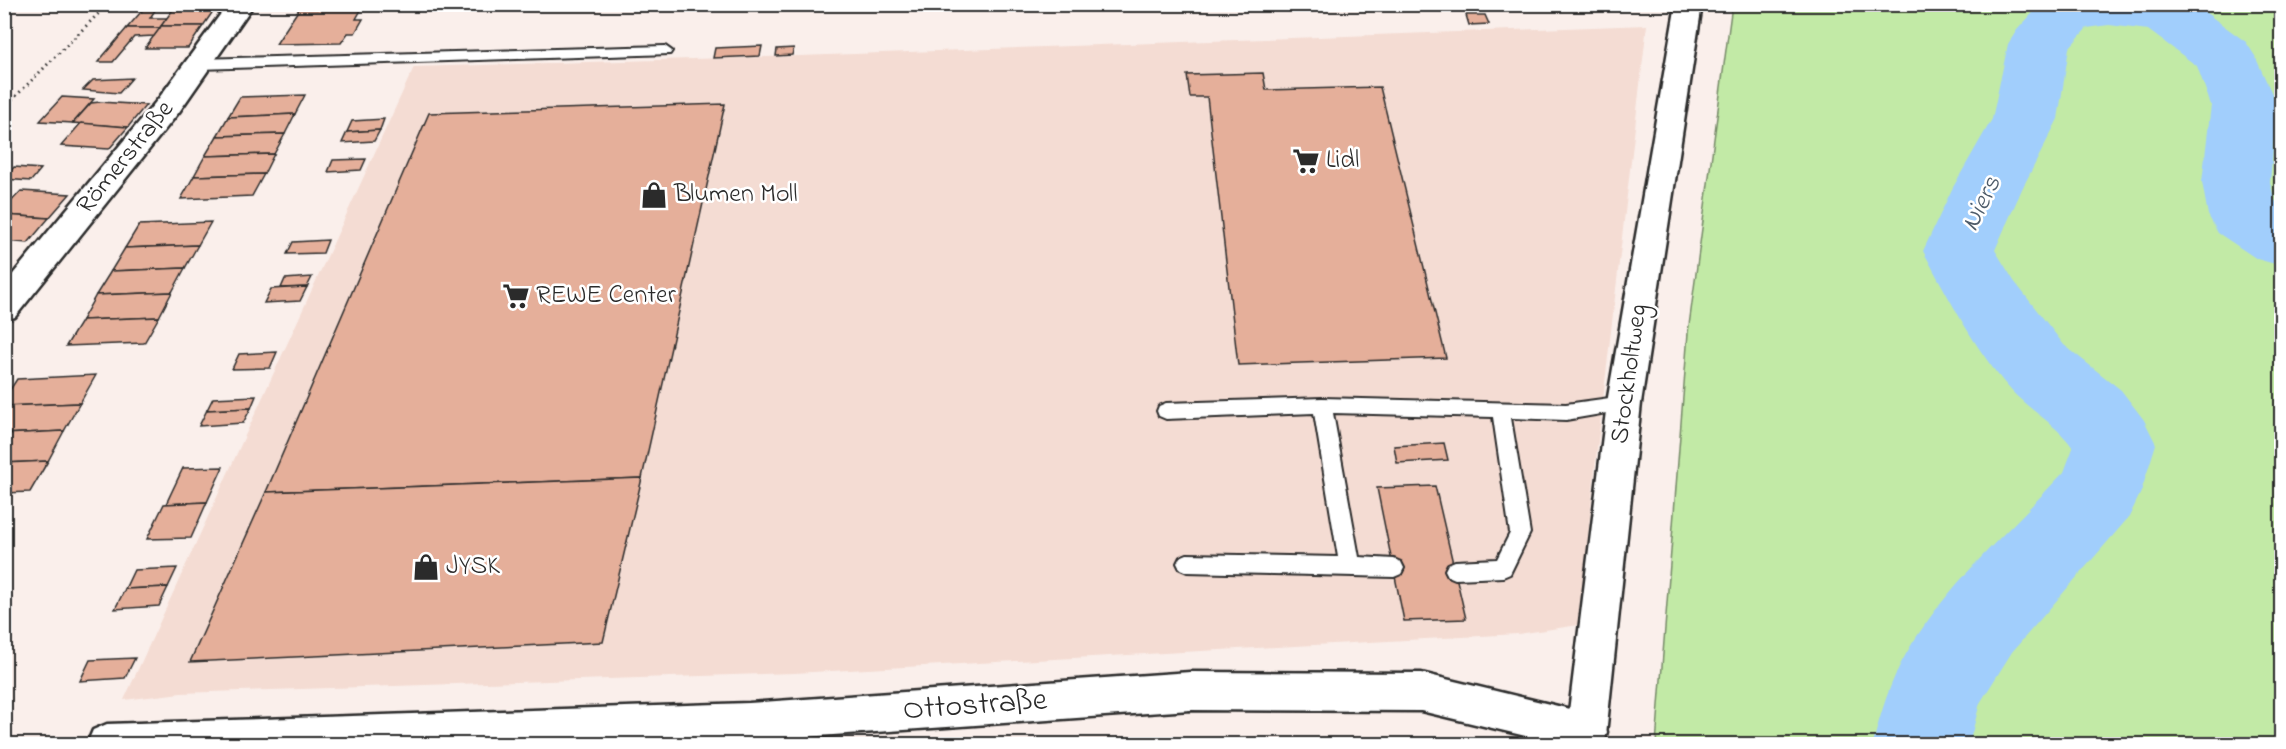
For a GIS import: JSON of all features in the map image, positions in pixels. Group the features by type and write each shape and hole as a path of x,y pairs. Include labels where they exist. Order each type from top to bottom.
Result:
{"street":[{"name":"Römerstraße","path":"4,308 169,105 242,4"},
{"name":"Stockholtweg","path":"1586,738 1624,403 1689,4"},
{"name":"Ottostraße","path":"107,744 749,722 1190,691 1421,692 1586,738"}],"lane":[{"path":"199,64 665,51"},
{"path":"1166,411 1322,405 1566,412 1624,403"},
{"path":"1322,405 1350,566"},
{"path":"1455,570 1503,568 1520,533 1501,410"},
{"path":"1187,563 1394,568"}],"path":[{"path":"4,108 108,4"}],"shaded area":[{"path":"1647,25 1596,459 1579,625 1518,634 794,673 181,693 124,700 414,67 800,56"}],"green space":[{"path":"1732,5 2281,5 2281,744 1656,744 1688,333"}],"building":[{"path":"148,4 159,4 150,18 167,18 160,28 127,28"},
{"path":"177,4 218,4 203,26 161,26"},
{"path":"314,4 377,4 374,9 311,10"},
{"path":"299,9 361,10 356,19 363,19 355,33 348,33 341,43 276,44"},
{"path":"1466,15 1485,15 1489,24 1469,25"},
{"path":"161,26 203,26 188,48 145,48"},
{"path":"127,28 160,28 154,36 134,37 113,62 98,62"},
{"path":"762,46 760,56 713,58 715,48"},
{"path":"794,48 792,55 776,56 777,49"},
{"name":"Lidl","path":"1263,73 1266,90 1380,87 1446,358 1238,365 1207,97 1190,97 1187,75"},
{"path":"132,78 119,93 83,90 93,80"},
{"path":"305,95 295,114 228,117 240,97"},
{"path":"62,97 94,99 73,123 40,121"},
{"path":"91,103 146,105 128,127 73,123"},
{"name":"REWE Center","path":"725,104 642,478 266,492 429,113"},
{"path":"295,114 285,134 217,136 228,117"},
{"path":"384,119 380,130 347,132 352,121"},
{"path":"81,123 128,127 109,149 61,146"},
{"path":"380,130 374,141 342,143 347,132"},
{"path":"285,134 274,154 205,156 217,136"},
{"path":"274,154 264,174 194,176 205,156"},
{"path":"366,159 361,170 328,172 333,160"},
{"path":"14,167 41,169 31,181 4,179"},
{"path":"264,174 252,196 181,199 194,176"},
{"path":"21,191 70,194 49,218 4,215 4,209"},
{"path":"4,215 49,218 28,243 4,241"},
{"path":"211,222 198,245 125,248 139,225"},
{"path":"328,240 323,253 287,254 293,242"},
{"path":"198,245 185,268 111,271 125,248"},
{"path":"185,268 172,292 96,295 111,271"},
{"path":"312,277 307,287 281,288 285,279"},
{"path":"307,287 300,301 264,303 271,289"},
{"path":"172,292 159,317 82,320 96,295"},
{"path":"159,317 144,343 66,346 82,320"},
{"path":"277,352 270,368 232,369 239,354"},
{"path":"96,375 80,403 4,406 4,399 17,379"},
{"path":"256,396 251,408 207,410 213,398"},
{"path":"80,403 64,431 4,434 4,406"},
{"path":"251,408 243,423 199,426 207,410"},
{"path":"64,431 48,461 4,463 4,434"},
{"path":"1444,443 1448,460 1397,463 1394,446"},
{"path":"48,461 30,492 4,493 4,463"},
{"path":"223,467 207,502 166,504 183,468"},
{"name":"JYSK","path":"642,478 603,642 190,662 266,492"},
{"path":"1435,486 1466,619 1404,621 1377,488"},
{"path":"207,502 191,538 147,539 164,504"},
{"path":"177,568 168,587 125,589 134,570"},
{"path":"168,587 159,606 115,609 125,589"},
{"path":"135,658 125,678 80,681 90,660"}],"waterway":[{"name":"Niers","path":"1921,744 1938,686 1980,623 2099,492 2115,444 2093,413 2037,367 1988,301 1959,251 1987,189 2025,119 2039,44 2068,12 2109,6 2165,13 2224,56 2244,105 2236,182 2243,215 2282,240"}],"place":[{"name":"Lidl","path":"1306,161"},
{"name":"Blumen Moll","path":"654,195"},
{"name":"REWE Center","path":"516,296"},
{"name":"JYSK","path":"426,567"}]}
